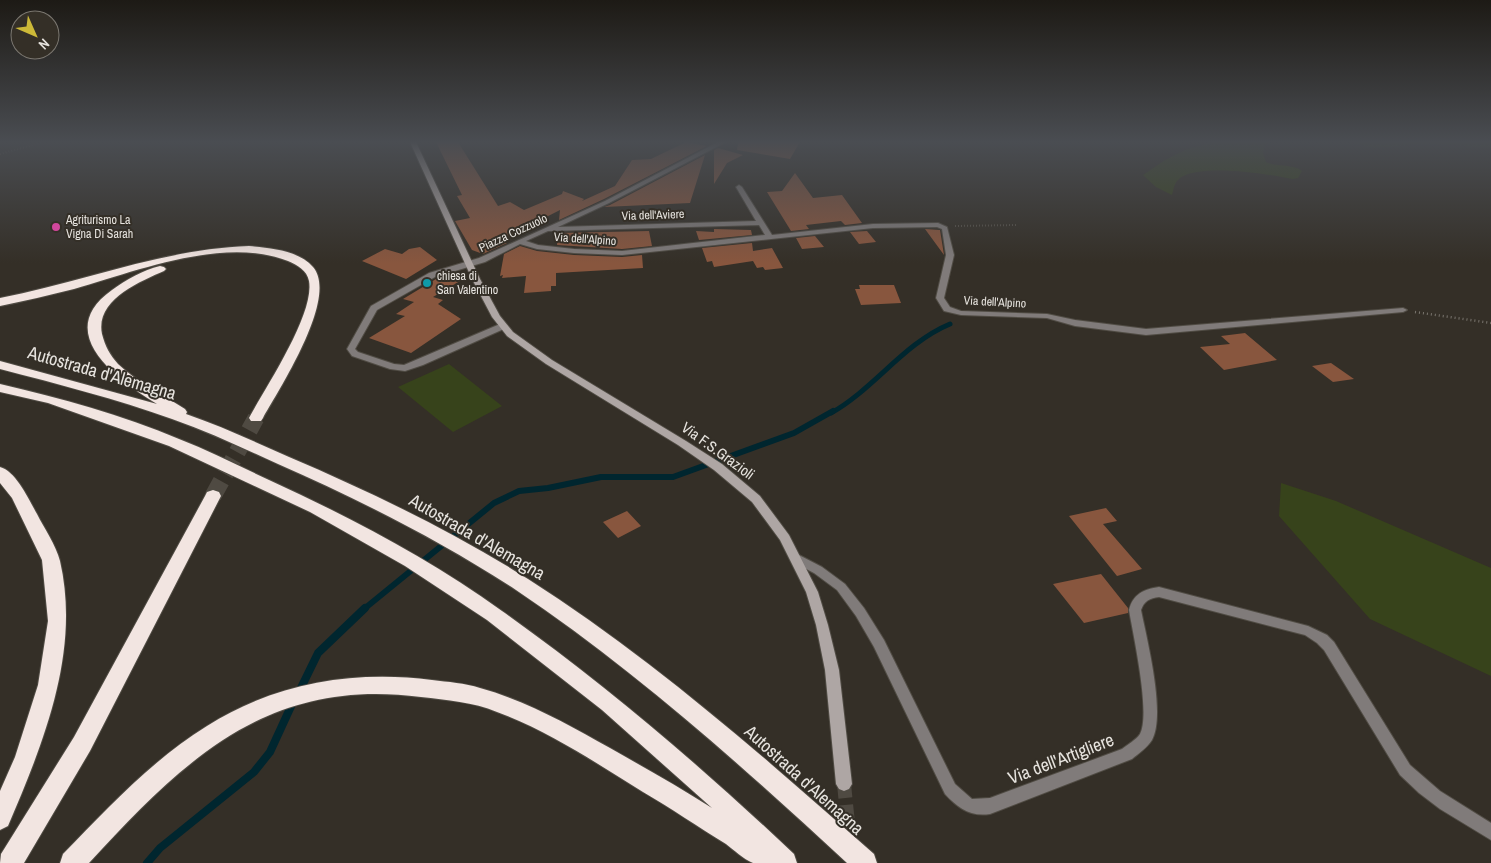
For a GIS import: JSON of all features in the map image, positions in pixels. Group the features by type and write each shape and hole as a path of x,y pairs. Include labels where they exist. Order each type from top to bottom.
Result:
{"highway":[{"path":"0,302 40,294 162,262 225,249 254,248 290,257 306,266 313,275 315,286 311,313 256,418"},
{"path":"200,424 137,385 115,368 104,357 94,332 93,321 107,300 126,286 157,270 201,254"},
{"name":"Autostrada d'Alemagna","path":"0,366 79,385 200,424 344,486 442,538 521,585 635,666 757,765 865,863"},
{"path":"0,388 52,400 174,442 316,508 411,561 494,615 608,703 720,800 785,863"},
{"path":"0,472 19,495 50,560 58,621 48,685 26,757 0,818"},
{"path":"10,863 82,744 213,496"},
{"path":"72,863 149,784 186,752 222,728 255,711 292,696 334,687 382,684 420,687 480,697 522,712 651,783 773,863"}],"main road":[{"name":"Piazza Cozzuolo","path":"431,182 476,279"},
{"name":"Via F.S.Grazioli","path":"476,279 503,326 518,342 682,443 730,476 756,499 771,517 797,559 812,592 822,624 832,670 844,784"}],"street":[{"name":"Piazza Cozzuolo","path":"469,265 607,202 643,182"},
{"path":"739,187 770,238"},
{"name":"Via dell'Aviere","path":"546,229 760,222"},
{"name":"Via dell'Alpino","path":"520,241 537,247 622,253 873,226 942,226 950,255 940,298 946,308 961,313 1047,316 1075,323 1146,332 1402,310"},
{"path":"469,265 432,275 374,308 352,347 352,351 355,354 393,367 410,367 503,326"},
{"name":"Via dell'Artigliere","path":"797,559 818,570 840,587 860,612 879,644 950,789 959,799 973,808 990,806 1127,754 1139,745 1146,736 1151,712 1135,610 1136,603 1142,597 1150,593 1159,592 1308,631 1322,639 1329,646 1405,770 1420,786 1439,800 1491,832"}],"path":[{"path":"942,226 1016,225"},
{"path":"1402,310 1491,323"}],"green space":[{"path":"1151,182 1177,182 1172,195"},
{"path":"449,364 502,406 453,432 398,387"},
{"path":"1281,483 1336,501 1491,568 1491,676 1370,619 1279,516"}],"building":[{"path":"456,182 483,182 498,206 510,202 524,210 562,194 563,191 584,199 582,201 615,186 617,182 637,182 559,220 560,210 499,241 507,243 483,254 472,250 455,221 470,218 457,196 462,195"},
{"path":"653,182 696,182 690,203 604,207"},
{"path":"788,182 802,182 813,198 842,195 862,223 845,225 841,221 806,225 809,229 791,231 767,192 782,191"},
{"path":"714,229 751,230 752,235 699,240 696,231 714,232"},
{"path":"925,229 940,230 944,255"},
{"path":"649,231 652,246 622,249 557,245 558,233"},
{"path":"867,231 876,242 859,244 850,232"},
{"path":"815,236 824,247 802,249 796,238"},
{"path":"752,243 753,251 772,248 783,268 765,270 763,267 757,268 753,261 714,267 712,261 707,262 702,248"},
{"path":"520,246 537,251 574,255 622,257 642,255 643,268 556,273 556,286 551,286 551,291 524,293 526,276 502,278 503,275 500,276 504,254"},
{"path":"420,247 437,260 406,279 362,261 385,249 402,254 409,249"},
{"path":"455,273 460,281 433,297 443,300 438,304 461,319 411,353 369,338 405,316 396,314 414,302 403,299 436,279"},
{"path":"859,285 894,285 901,303 861,305 855,289 860,289"},
{"path":"1245,333 1277,360 1224,370 1200,347 1230,344 1221,336"},
{"path":"1331,363 1354,379 1333,382 1312,366"},
{"path":"1106,508 1117,521 1103,524 1142,569 1117,576 1069,516"},
{"path":"627,511 641,526 618,538 603,522"},
{"path":"1101,574 1128,608 1128,613 1084,623 1053,584"}],"waterway":[{"path":"831,413 861,392 903,354 933,332 950,324"},
{"path":"364,609 494,503 519,491 548,488 601,477 673,477 794,433 833,411"},
{"path":"299,692 318,653 365,608"},
{"path":"147,863 160,848 254,772 270,752 293,702"}],"tunnel":[{"path":"213,496 256,418"},
{"path":"844,784 852,863"}],"place":[{"name":"Agriturismo La Vigna Di Sarah","path":"56,227"},
{"name":"chiesa di San Valentino","path":"427,283"}]}
